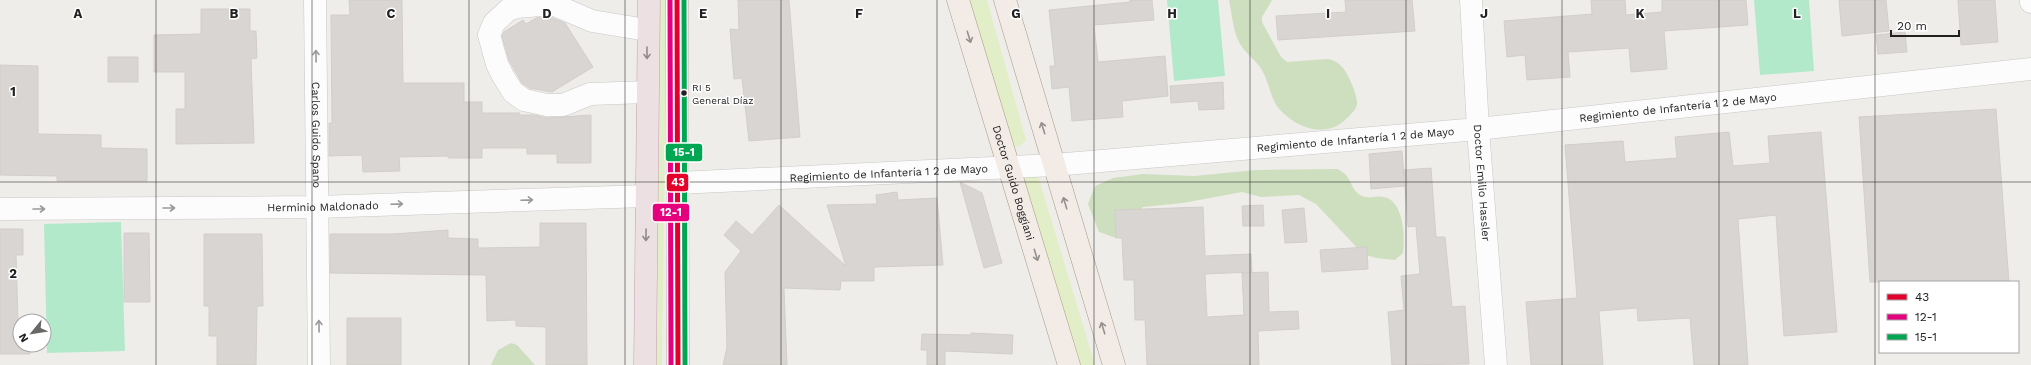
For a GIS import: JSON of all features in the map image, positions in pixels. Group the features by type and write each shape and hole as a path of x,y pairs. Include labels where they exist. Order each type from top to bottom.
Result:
{"highway":[{"path":"645,365 647,30 649,0"},
{"path":"677,0 676,154 678,183 678,365"}],"main road":[{"name":"Doctor Guido Boggiani","path":"958,0 1070,365"},
{"path":"1005,0 1114,365"}],"street":[{"name":"Carlos Guido Spano","path":"315,0 319,365"},
{"name":"Doctor Emilio Hassler","path":"1471,0 1478,129 1496,365"},
{"path":"647,30 592,21 552,4 517,7 508,10 494,22 490,35 497,64 503,76 513,92 524,100 547,105 563,105 590,94 647,92"},
{"name":"Regimiento de Infantería 1 2 de Mayo","path":"678,183 1009,169 1478,129 2031,69"},
{"name":"Herminio Maldonado","path":"0,209 317,207 646,196"}],"green space":[{"path":"659,0 667,0 662,365 654,365"},
{"path":"966,0 987,0 1026,140 1020,146 1014,147"},
{"path":"1167,0 1218,0 1225,76 1174,81"},
{"path":"1229,0 1272,0 1262,17 1262,22 1281,57 1287,62 1327,59 1338,63 1344,69 1356,94 1357,105 1352,113 1340,124 1323,130 1298,124 1283,113 1275,103 1262,70 1240,44 1234,28"},
{"path":"1754,0 1809,0 1814,71 1760,75"},
{"path":"1338,169 1344,173 1356,192 1362,196 1384,197 1391,200 1396,205 1402,220 1404,238 1403,253 1395,260 1376,258 1363,254 1316,204 1299,195 1261,197 1242,192 1183,203 1143,207 1122,238 1116,238 1099,232 1088,204 1095,186 1113,178 1143,174 1194,176 1256,170"},
{"path":"1036,176 1039,179 1095,365 1074,365 1020,181 1024,177"},
{"path":"121,222 125,351 52,353 52,313 46,313 44,224"},
{"path":"511,343 517,345 535,365 491,365 498,350"}],"building":[{"path":"349,0 402,0 403,83 464,83 464,102 482,102 482,113 520,113 517,115 534,115 547,118 591,115 591,163 557,163 557,154 527,154 527,148 482,148 482,158 448,158 448,156 399,157 400,171 363,172 362,155 329,156 329,123 332,123 331,15 350,15"},
{"path":"738,0 789,0 800,137 749,141 742,78 734,79 730,29 739,30"},
{"path":"1130,0 1152,0 1154,20 1094,25 1098,62 1165,56 1168,96 1122,101 1123,117 1072,121 1069,87 1052,89 1050,66 1055,66 1049,10 1130,2"},
{"path":"1345,0 1412,0 1415,31 1278,40 1276,16 1346,12"},
{"path":"1591,0 1625,0 1626,15 1662,12 1662,0 1746,0 1748,25 1664,31 1667,69 1631,72 1629,48 1568,52 1570,77 1527,80 1525,55 1507,57 1504,21 1592,14"},
{"path":"1839,0 1886,0 1889,31 1842,36"},
{"path":"1958,0 1995,0 1998,42 1961,45"},
{"path":"201,9 250,9 250,31 256,31 257,58 251,59 254,143 176,144 176,109 185,109 185,72 154,72 154,35 201,34"},
{"path":"550,17 565,23 593,67 552,92 529,88 522,83 509,60 502,36 504,32 523,20 526,24 536,18"},
{"path":"1905,32 1907,52 1878,54 1876,35"},
{"path":"108,57 138,57 138,82 108,82"},
{"path":"0,65 38,66 38,134 101,135 101,148 147,149 147,181 57,181 57,176 0,175"},
{"path":"1223,82 1224,109 1199,110 1198,101 1171,103 1170,86"},
{"path":"1996,109 2009,281 1870,282 1859,117"},
{"path":"1729,132 1733,166 1770,163 1768,136 1821,132 1837,332 1784,336 1776,215 1738,219 1748,365 1694,365 1690,318 1638,321 1637,308 1599,311 1603,365 1531,365 1526,302 1577,298 1565,145 1623,141 1625,162 1677,158 1675,137"},
{"path":"1402,151 1404,177 1404,170 1431,168 1436,237 1445,237 1452,307 1465,306 1469,364 1392,365 1388,312 1404,310 1401,276 1420,274 1416,226 1408,227 1405,186 1371,189 1369,154"},
{"path":"960,182 982,193 1002,263 984,268"},
{"path":"897,192 898,200 937,198 943,265 874,267 874,281 841,281 840,290 784,288 787,365 723,365 727,347 725,272 741,251 724,235 736,221 752,235 779,205 846,266 827,205 877,204 876,195"},
{"path":"1263,205 1264,226 1243,226 1242,206"},
{"path":"1203,207 1205,256 1251,254 1252,272 1205,274 1207,317 1244,315 1242,273 1268,272 1269,312 1298,311 1299,329 1258,331 1259,365 1147,365 1145,320 1135,320 1134,280 1124,280 1122,238 1116,238 1115,210"},
{"path":"1304,208 1307,242 1285,243 1282,210"},
{"path":"540,223 586,223 587,365 546,365 546,327 516,326 516,320 487,321 486,275 330,273 330,234 393,234 448,230 448,238 478,239 478,248 540,247"},
{"path":"0,229 23,229 23,255 16,255 18,313 12,313 12,353 30,354 0,354"},
{"path":"124,233 149,233 150,302 124,302"},
{"path":"204,234 262,234 263,306 257,306 256,365 217,365 217,336 209,336 209,306 204,306"},
{"path":"1367,247 1368,269 1322,272 1320,250"},
{"path":"347,318 401,318 401,365 347,365"},
{"path":"971,333 1013,335 1012,354 945,351 945,365 927,365 927,350 921,350 922,334 971,335"}],"transit line":[{"name":"12-1","path":"670,0 671,365"},
{"name":"43","path":"677,0 678,365"},
{"name":"15-1","path":"684,0 685,365"}],"place":[{"name":"RI 5 General Díaz","path":"684,93"}]}
